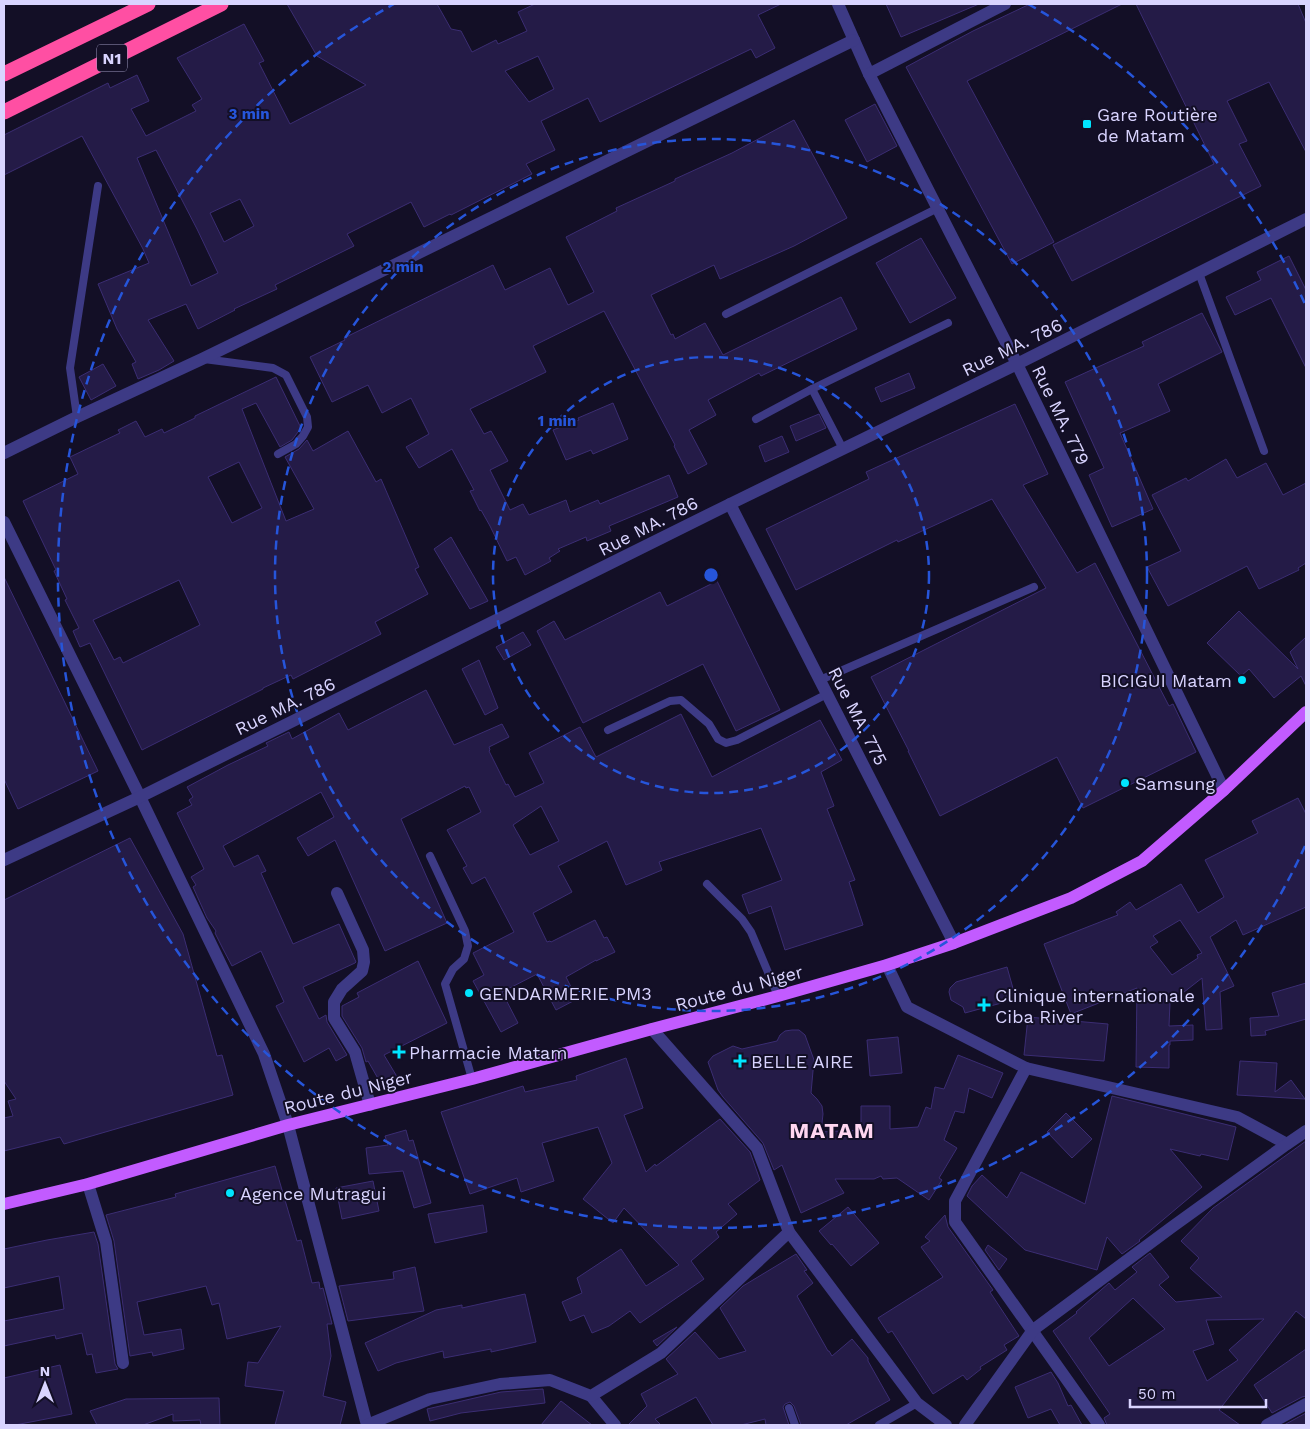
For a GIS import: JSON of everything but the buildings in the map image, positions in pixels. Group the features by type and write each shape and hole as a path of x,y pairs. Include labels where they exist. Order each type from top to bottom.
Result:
{"highway":[{"name":"N1","path":"4,74 148,4"},
{"name":"N1","path":"4,112 221,4"}],"main road":[{"name":"Route du Niger","path":"4,1204 88,1184 288,1125 370,1106 778,996 954,943 1071,898 1142,861 1224,790 1306,712"}],"street":[{"name":"Rue MA. 779","path":"838,4 870,74 1017,364 1224,790"},
{"path":"870,74 1005,4"},
{"path":"4,453 77,416 202,359 854,40"},
{"name":"Rue MA. 786","path":"4,860 140,798 1306,219"},
{"name":"Rue MA. 775","path":"730,504 954,943"},
{"path":"4,522 264,1054 288,1125 367,1425 430,1399 500,1384 550,1380 591,1396 615,1425"},
{"path":"338,893 363,950 364,962 362,972 342,989 334,1002 334,1018 355,1052 370,1106"},
{"path":"887,964 906,1007 1026,1068 1237,1117 1287,1144"},
{"path":"652,1029 757,1148 789,1232 917,1403 946,1425"},
{"path":"1026,1068 955,1201 955,1222 1033,1330 1098,1425"},
{"path":"965,1425 1033,1330 1179,1221 1306,1132"},
{"path":"88,1184 106,1242 123,1363"},
{"path":"591,1396 661,1353 789,1232"},
{"path":"1267,1425 1306,1404"}],"lane":[{"path":"77,416 70,368 98,186"},
{"path":"726,314 938,208"},
{"path":"1198,273 1264,451"},
{"path":"756,419 812,389 948,323"},
{"path":"202,359 273,368 286,375 307,416 308,427 296,444 278,454"},
{"path":"812,389 843,449"},
{"path":"820,680 1034,587"},
{"path":"608,730 670,701 681,700 709,724 718,739 726,743 737,740 827,694"},
{"path":"430,856 465,931 468,946 464,960 453,969 445,984 472,1079"},
{"path":"707,884 742,919 751,932 778,996"},
{"path":"879,1425 917,1403"},
{"path":"789,1408 795,1425"}],"place":[{"name":"Gare Routière de Matam","path":"1087,124"},
{"name":"BICIGUI Matam","path":"1242,680"},
{"name":"Samsung","path":"1125,783"},
{"name":"GENDARMERIE PM3","path":"469,993"},
{"name":"Clinique internationale Ciba River","path":"984,1005"},
{"name":"Pharmacie Matam","path":"399,1052"},
{"name":"BELLE AIRE","path":"740,1061"},
{"name":"Agence Mutragui","path":"230,1193"}],"district":[{"name":"MATAM","path":"832,1130"}]}
